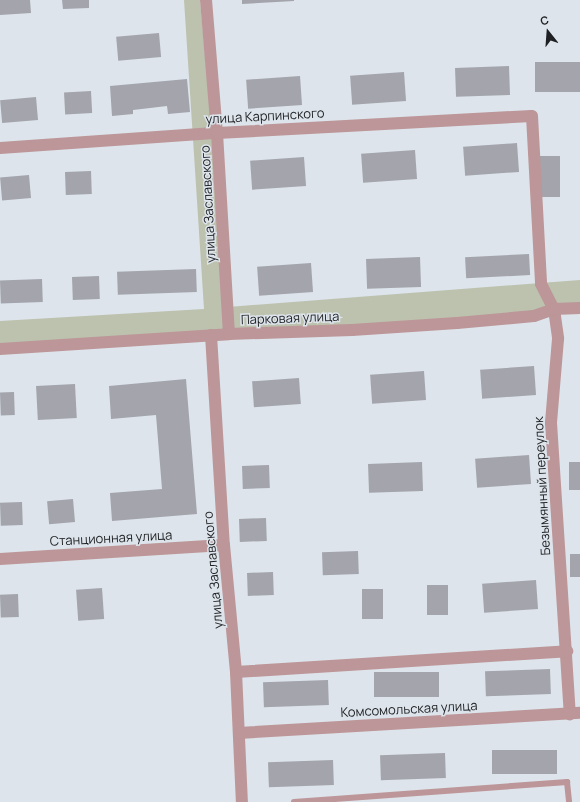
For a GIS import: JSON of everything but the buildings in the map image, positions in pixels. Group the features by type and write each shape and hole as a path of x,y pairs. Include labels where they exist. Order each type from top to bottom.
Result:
{"street":[{"name":"улица Заславского","path":"206,0 217,133 229,334"},
{"name":"улица Карпинского","path":"0,148 217,133 532,116"},
{"name":"Безымянный переулок","path":"532,116 541,284 554,308 558,339 551,424 566,651 575,714"},
{"name":"Парковая улица","path":"0,349 211,335 352,330 456,323 534,316 554,308 580,308"},
{"name":"улица Заславского","path":"211,335 224,545 236,672 242,802"},
{"name":"Станционная улица","path":"0,559 224,545"},
{"path":"236,672 566,651"},
{"name":"Комсомольская улица","path":"239,733 575,714"}],"lane":[{"path":"294,802 567,782 569,802"}],"green space":[{"path":"184,0 200,0 228,307 580,280 580,308 534,316 0,349 0,321 204,309"}]}
